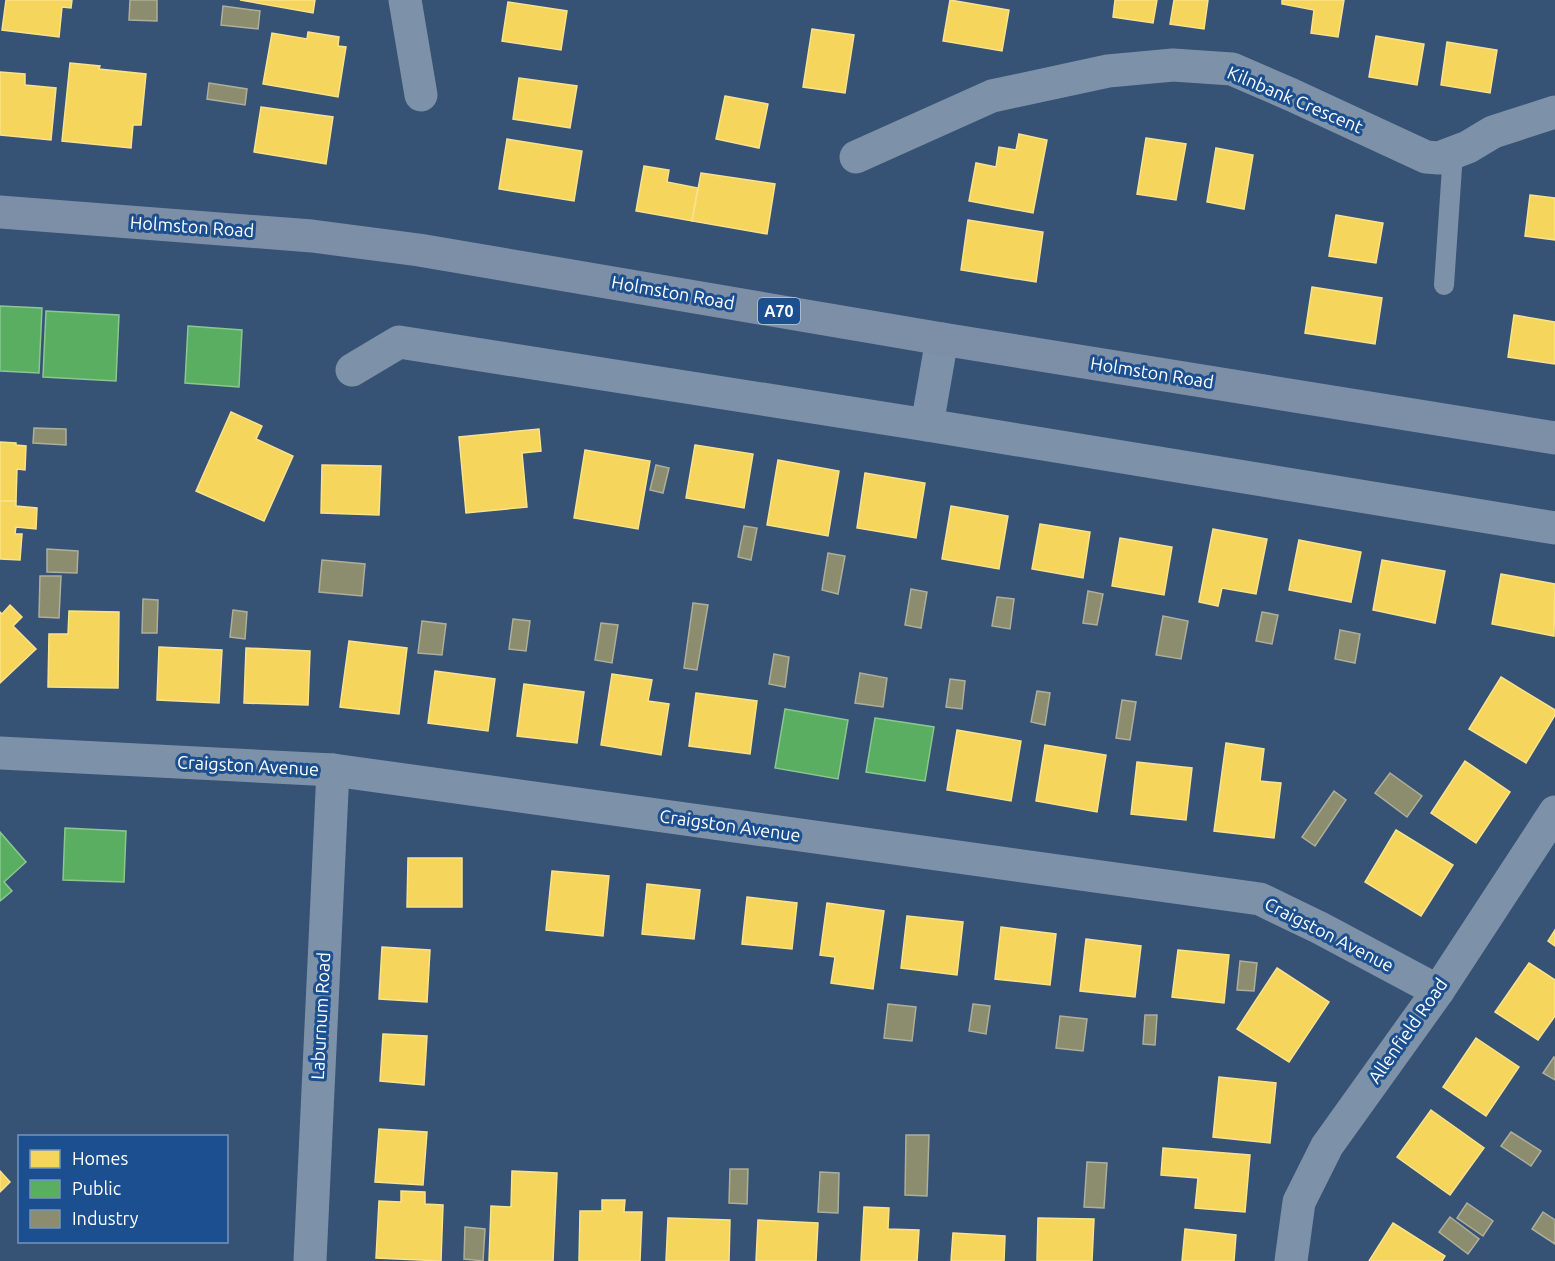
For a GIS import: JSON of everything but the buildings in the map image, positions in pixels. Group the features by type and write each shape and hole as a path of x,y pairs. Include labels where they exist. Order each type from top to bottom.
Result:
{"main road":[{"name":"Holmston Road","path":"0,212 312,236 420,250 942,339 1555,438"}],"street":[{"path":"405,0 421,95"},
{"name":"Kilnbank Crescent","path":"856,157 992,96 1108,71 1173,65 1232,69 1426,157 1439,158 1468,147 1493,132 1555,112"},
{"path":"927,425 942,339"},
{"path":"352,370 399,342 927,425 1555,528"},
{"name":"Craigston Avenue","path":"0,753 333,770 1260,899 1438,991"},
{"name":"Laburnum Road","path":"310,1261 333,770"},
{"name":"Allenfield Road","path":"1291,1261 1299,1202 1327,1146 1438,991 1555,812"}],"lane":[{"path":"1444,285 1453,153"}]}
